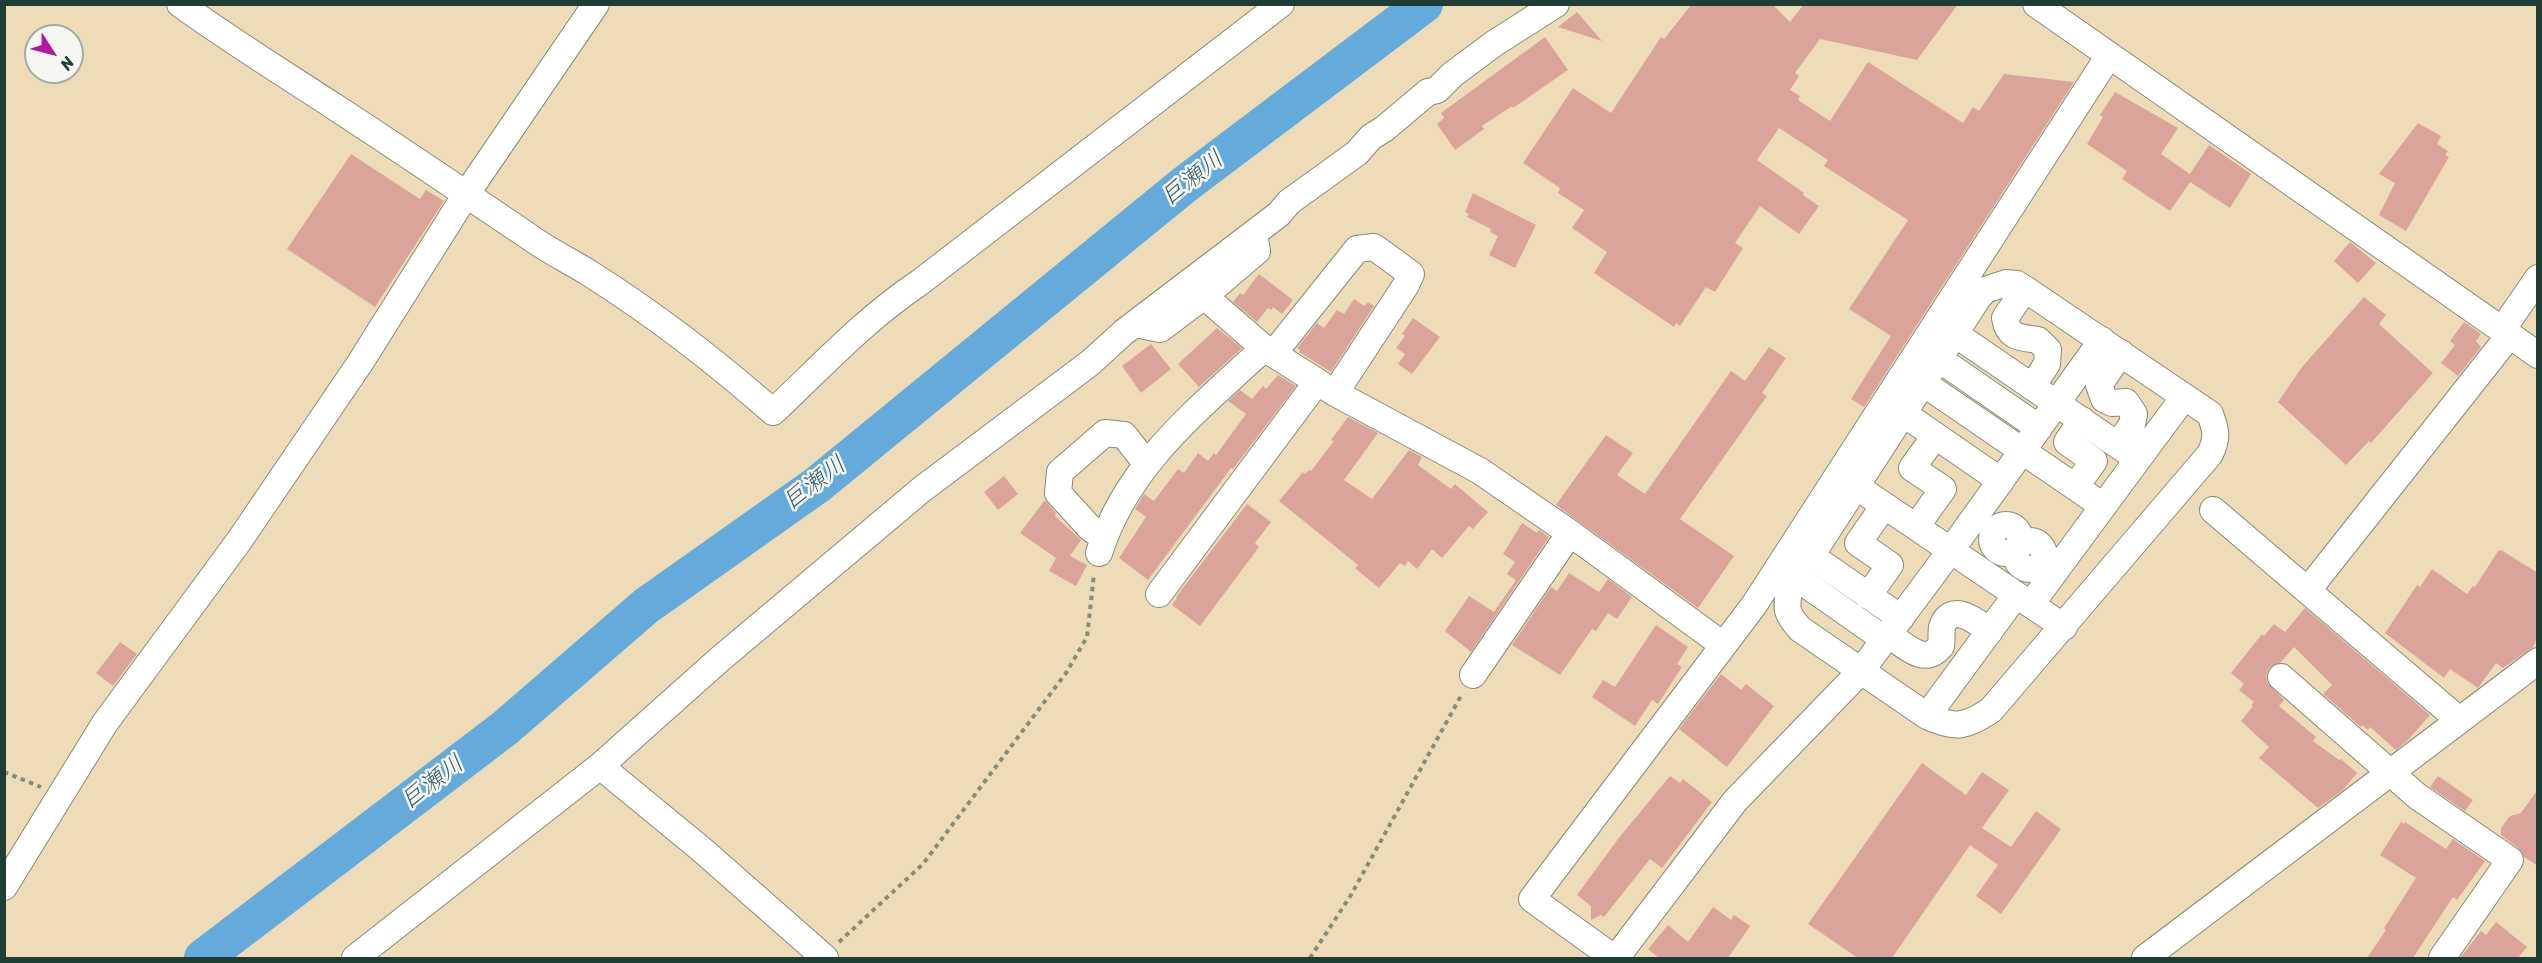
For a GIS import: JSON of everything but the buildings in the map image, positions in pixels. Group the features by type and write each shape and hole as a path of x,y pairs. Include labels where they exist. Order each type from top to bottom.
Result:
{"street":[{"path":"180,4 420,163 465,196 506,220 669,327 773,412 896,298 920,283 1281,4"},
{"path":"4,887 105,723 239,541 360,363 465,196 596,4"},
{"path":"355,958 600,766 720,659 921,490 1090,363 1135,324 1289,202 1357,153 1371,137 1428,92 1437,90 1453,74 1495,43 1556,4"},
{"path":"2036,4 2108,57 2538,355"},
{"path":"2108,57 1754,605 1532,899 1615,958 1735,801 1860,671 1951,550 1985,524 2001,481 2022,451 2057,403 2111,347"},
{"path":"1135,324 1160,329 1204,296 1257,251 1254,232"},
{"path":"1102,546 1109,524 1154,453 1268,351 1357,249 1374,247 1411,274 1406,285 1326,388 1159,594"},
{"path":"2308,590 2494,355 2505,332 2538,278"},
{"path":"2006,283 2017,284 2210,414 2216,431 2216,442 2210,454 2064,627 1990,710 1972,723 1944,724 1927,716 1800,628 1789,616 1786,607 1789,590 1955,334 1978,297 1985,290 2006,283"},
{"path":"2025,289 2005,318 2007,328 2011,333 2023,339 2038,340 2048,350 2048,364 2032,387"},
{"path":"1204,296 1268,351 1326,388 1480,471 1570,533 1723,645"},
{"path":"1955,334 2128,452"},
{"path":"1927,716 2018,596 2034,562 2103,506 2128,452 2134,414 2126,402 2112,402 2104,399 2099,385 2111,347"},
{"path":"1939,359 2039,428"},
{"path":"1923,383 1966,422 2022,451 2103,506"},
{"path":"2128,452 2184,397"},
{"path":"1904,414 2001,481"},
{"path":"2075,487 2094,461 2067,442 2082,420"},
{"path":"1102,546 1090,528 1058,493 1060,472 1106,433 1124,435 1146,463"},
{"path":"1916,527 1943,489 1911,468 1935,436"},
{"path":"1857,487 2064,627"},
{"path":"1868,596 1890,565 1858,543 1884,506"},
{"path":"2213,510 2460,720"},
{"path":"1985,524 2013,526 2034,562"},
{"path":"1473,675 1570,533"},
{"path":"1811,556 1868,596 1891,630 1921,656 1936,651 1942,640 1942,627 1947,618 1954,614 1967,616 1990,631"},
{"path":"1797,578 1833,614 1891,630"},
{"path":"2145,958 2538,661"},
{"path":"2281,676 2417,796 2510,860 2442,958"},
{"path":"600,766 701,849 823,958"}],"path":[{"path":"823,958 923,864 1066,673 1087,637 1092,582 1102,546"},
{"path":"1310,958 1351,895 1473,675"},
{"path":"4,772 61,795"}],"waterway":[{"name":"巨瀬川","path":"203,958 505,728 646,606 817,485 1184,185 1424,4"}]}
